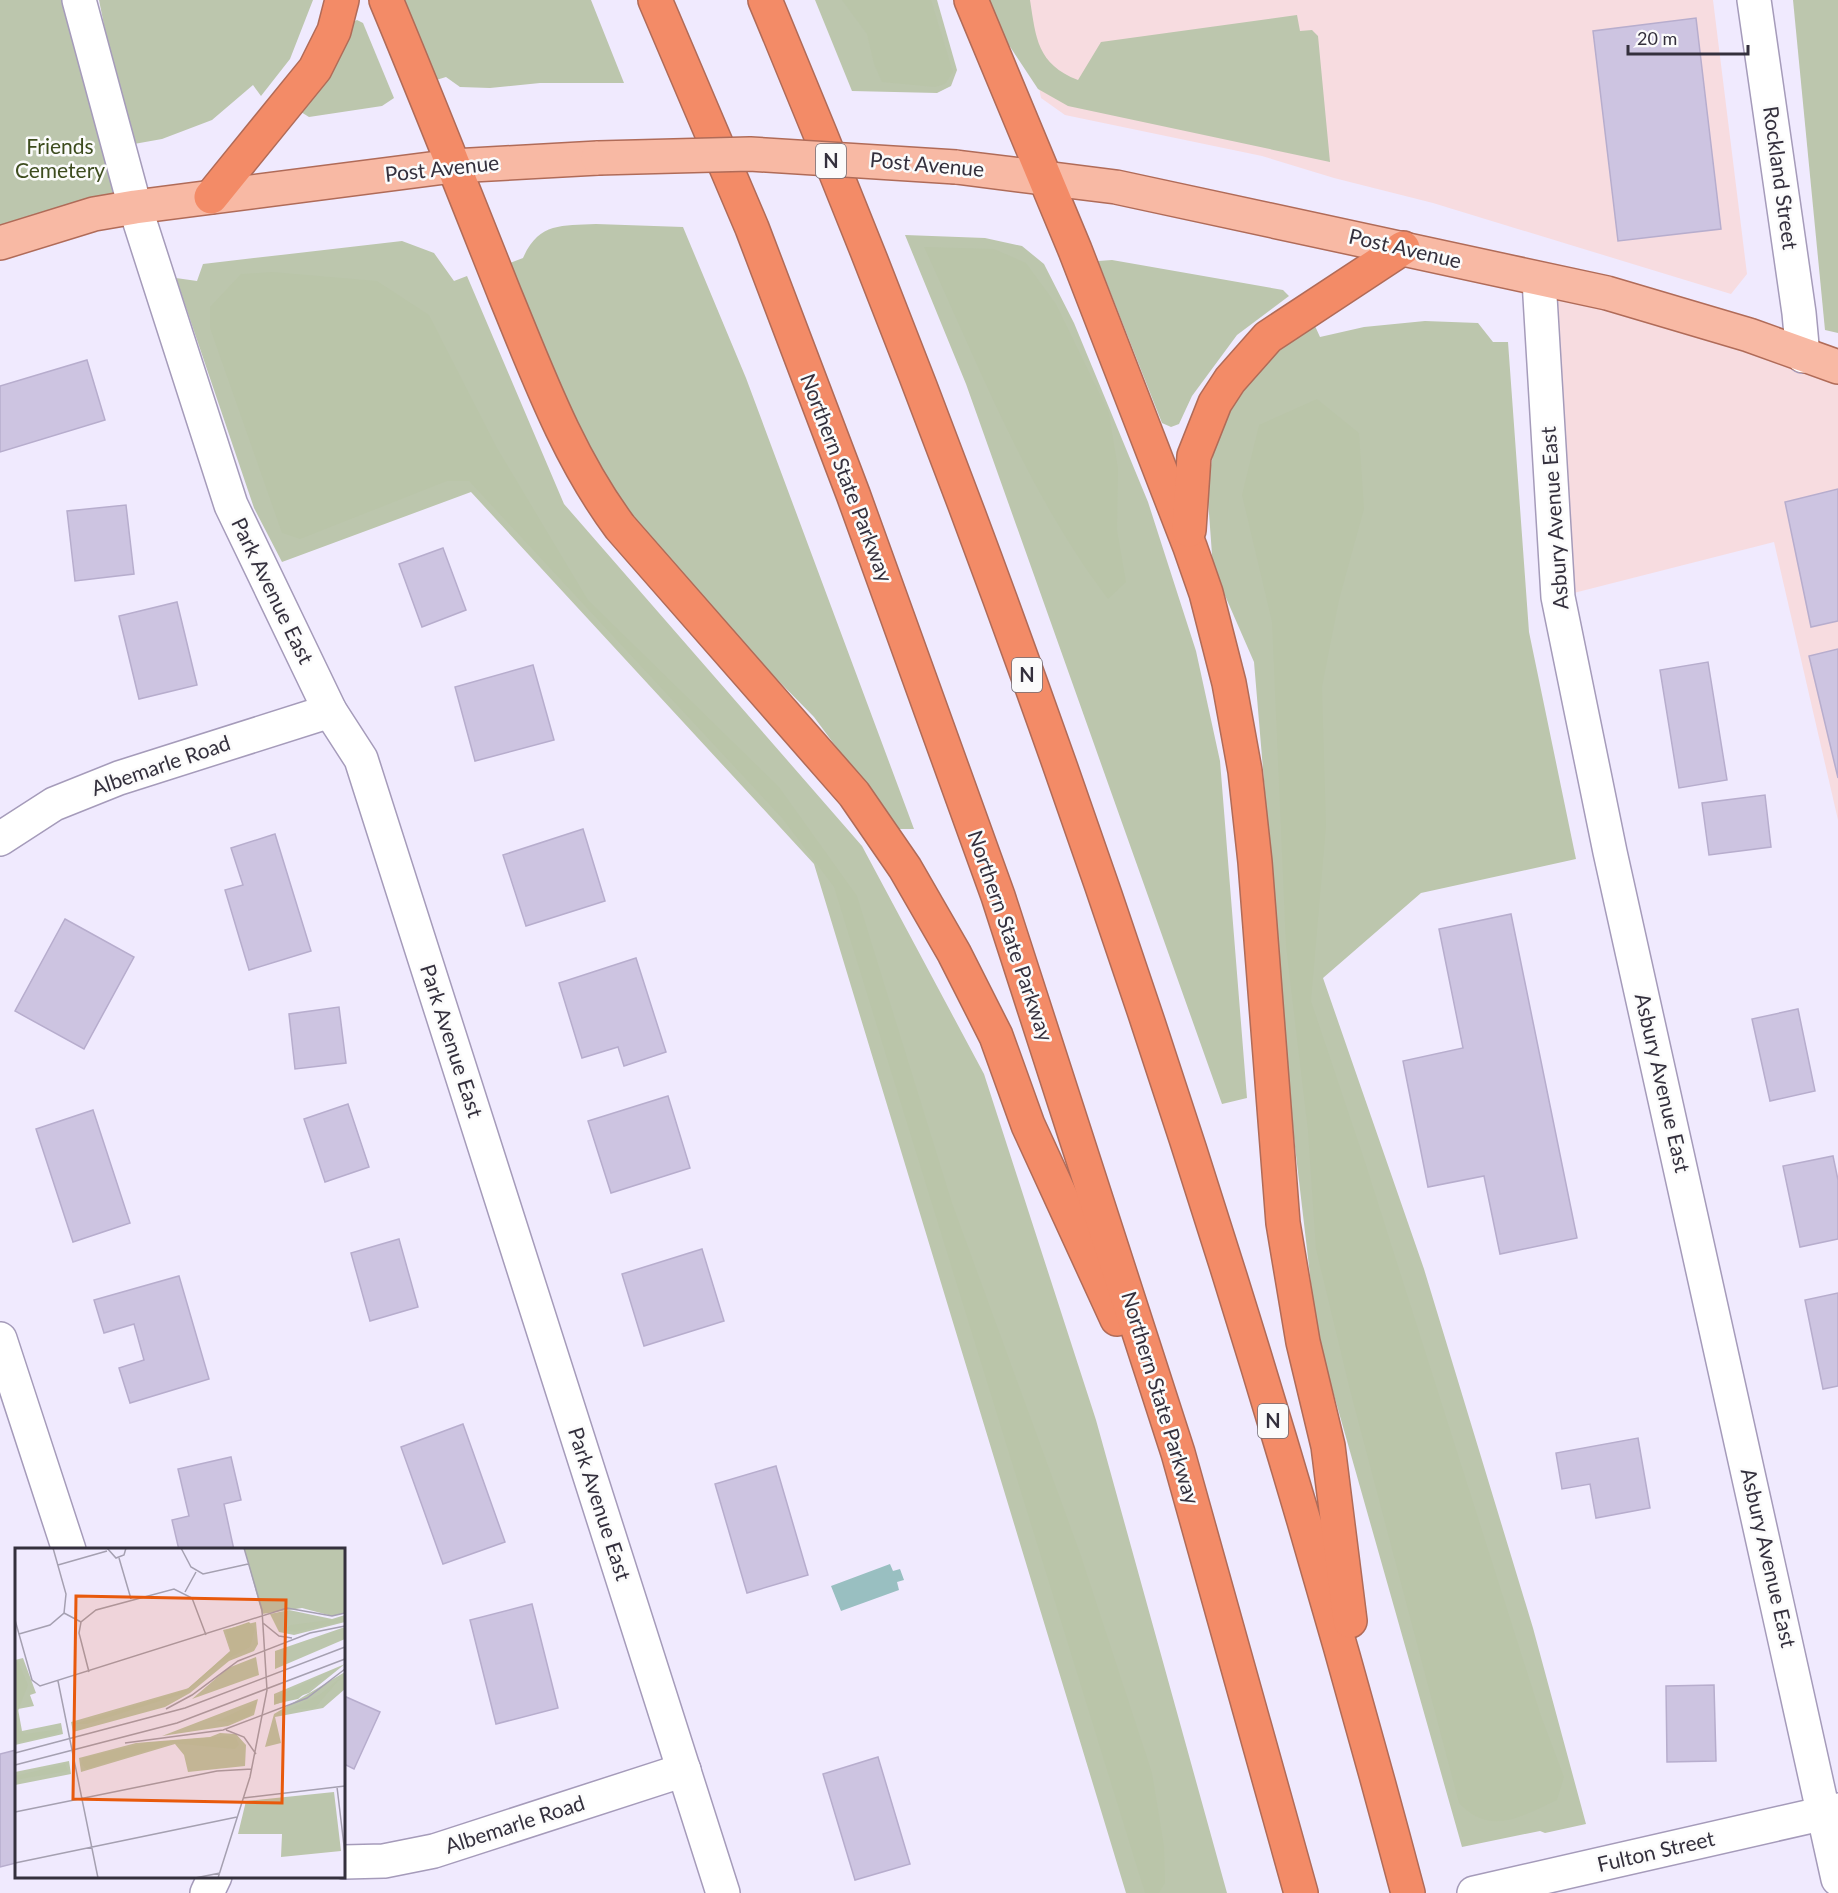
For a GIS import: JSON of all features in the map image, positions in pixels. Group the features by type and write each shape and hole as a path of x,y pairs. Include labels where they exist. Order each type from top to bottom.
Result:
{"highway":[{"path":"211,197 315,69 334,31 342,0"},
{"path":"386,0 543,388 598,498 620,527 854,794 905,868 954,952 996,1036 1028,1125 1178,1453"},
{"name":"Northern State Parkway","path":"655,0 752,228 946,751 1041,1026 1178,1453 1301,1893"},
{"name":"N","path":"765,0 908,356 1029,682 1125,952 1235,1296 1362,1723 1408,1893"},
{"path":"971,0 1045,177 1190,547 1206,593 1226,672 1245,771 1255,862 1283,1223 1301,1333 1328,1446 1362,1723"},
{"path":"1190,547 1189,516 1194,456 1215,403 1230,380 1268,337 1403,248"}],"main road":[{"name":"Post Avenue","path":"0,243 86,216 135,207 453,166 598,158 750,154 956,167 1116,187 1607,293 1749,335 1838,367"}],"street":[{"name":"Park Avenue East","path":"79,0 135,207 231,506 330,711 361,759 723,1893"},
{"name":"Rockland Street","path":"1754,0 1799,313 1803,356"},
{"name":"Asbury Avenue East","path":"1539,280 1558,597 1610,852 1831,1811 1838,1879"},
{"name":"Albemarle Road","path":"0,839 54,804 119,778 330,711"},
{"path":"0,1339 10,1402 68,1548"},
{"name":"Albemarle Road","path":"345,1862 384,1861 434,1851 684,1770"},
{"name":"Fulton Street","path":"1483,1891 1831,1811"},
{"path":"207,1893 214,1878"}],"shaded area":[{"path":"842,0 931,0 953,72 945,84 935,87 882,82 874,64 867,34"},
{"path":"1022,0 1713,0 1747,274 1731,294 1433,203 1334,178 1262,156 1065,115 1041,98"},
{"path":"924,247 994,249 1026,263 1056,304 1109,413 1118,469 1117,530 1126,582 1108,599 1079,559 1029,473 985,383"},
{"path":"272,272 377,281 429,315 497,448 588,600 779,787 857,896 952,1203 1080,1553 1152,1773 1164,1846 1165,1883 1159,1893 1145,1893 834,887 782,818 469,481 447,481 300,539 282,533 210,328 210,307 241,274"},
{"path":"1539,280 1838,367 1838,820 1774,542 1558,597"},
{"path":"1317,399 1359,433 1364,509 1339,600 1322,687 1326,827 1311,1001 1365,1162 1541,1716 1564,1777 1557,1800 1507,1820 1483,1819 1459,1803 1350,1390 1316,1249 1308,1131 1286,946 1272,622 1242,495 1259,425"},
{"path":"890,1564 893,1571 900,1569 904,1580 897,1582 899,1590 841,1611 831,1586"}],"green space":[{"name":"Friends Cemetery","path":"0,0 79,0 135,207 0,243"},
{"path":"99,0 313,0 290,59 261,96 253,85 212,120 162,139 134,144 115,80"},
{"path":"403,0 591,0 624,83 540,83 490,88 460,87 446,77 433,81"},
{"path":"815,0 937,0 957,70 951,86 937,93 852,91"},
{"path":"987,0 1030,0 1037,38 1046,58 1064,74 1078,80 1101,42 1297,15 1300,31 1312,30 1318,36 1330,162 1068,106 1038,89 997,27"},
{"path":"1793,0 1838,0 1838,333 1825,330"},
{"path":"357,20 363,23 394,98 382,106 309,117 301,112 351,23"},
{"path":"596,224 683,227 746,378 914,829 897,829 814,717 720,621 625,509 569,422 507,264 523,258 536,238 552,228"},
{"path":"905,235 985,238 1022,246 1044,264 1074,323 1148,502 1196,651 1220,761 1247,1098 1222,1104 966,384"},
{"path":"402,241 434,253 454,281 467,276 564,504 862,846 984,1074 1096,1420 1227,1893 1126,1893 814,864 471,492 282,562 254,508 176,278 197,281 203,264"},
{"path":"1112,260 1283,290 1289,296 1237,335 1192,396 1179,424 1171,427 1162,423 1098,261"},
{"path":"1425,321 1478,323 1493,342 1508,342 1529,632 1576,859 1421,893 1323,978 1424,1269 1533,1628 1586,1824 1462,1847 1317,1335 1294,1138 1254,662 1213,568 1207,486 1219,424 1252,375 1289,342 1315,326 1320,337 1364,327"}],"building":[{"path":"1696,18 1721,229 1618,241 1593,31"},
{"path":"87,360 105,420 0,452 0,386"},
{"path":"1838,489 1838,621 1811,627 1785,502"},
{"path":"126,505 134,574 75,581 67,511"},
{"path":"443,548 466,610 422,627 399,564"},
{"path":"177,602 197,685 139,699 119,616"},
{"path":"1838,649 1838,778 1809,656"},
{"path":"1708,662 1727,780 1679,788 1660,670"},
{"path":"533,665 554,740 475,761 455,687"},
{"path":"1765,795 1771,847 1709,855 1702,803"},
{"path":"583,829 605,901 526,926 503,855"},
{"path":"275,834 311,951 249,970 225,890 243,885 231,848"},
{"path":"1511,914 1577,1238 1500,1254 1484,1176 1428,1187 1403,1061 1463,1048 1439,929"},
{"path":"65,919 134,957 84,1049 15,1011"},
{"path":"636,958 666,1052 624,1066 618,1047 582,1058 559,983"},
{"path":"339,1007 346,1063 295,1069 289,1014"},
{"path":"1798,1009 1815,1091 1770,1101 1752,1019"},
{"path":"668,1096 690,1168 611,1193 588,1121"},
{"path":"348,1104 369,1167 325,1182 304,1119"},
{"path":"93,1110 130,1223 73,1242 36,1129"},
{"path":"1833,1156 1838,1180 1838,1239 1800,1247 1783,1166"},
{"path":"399,1239 418,1307 370,1321 351,1253"},
{"path":"702,1249 724,1321 644,1346 622,1274"},
{"path":"179,1276 209,1379 130,1403 119,1368 144,1360 134,1324 104,1333 94,1300"},
{"path":"1838,1293 1838,1386 1823,1389 1805,1300"},
{"path":"463,1424 505,1542 443,1564 401,1447"},
{"path":"1638,1438 1650,1508 1596,1518 1590,1484 1562,1489 1556,1453"},
{"path":"231,1457 241,1500 224,1504 234,1548 179,1548 172,1520 189,1516 178,1469"},
{"path":"776,1466 808,1575 747,1593 715,1484"},
{"path":"532,1604 558,1708 496,1724 470,1620"},
{"path":"1714,1685 1716,1761 1667,1762 1666,1686"},
{"path":"345,1696 380,1712 354,1769 345,1764"},
{"path":"15,1750 15,1863 0,1867 0,1754"},
{"path":"878,1757 910,1864 855,1880 823,1774"}]}
